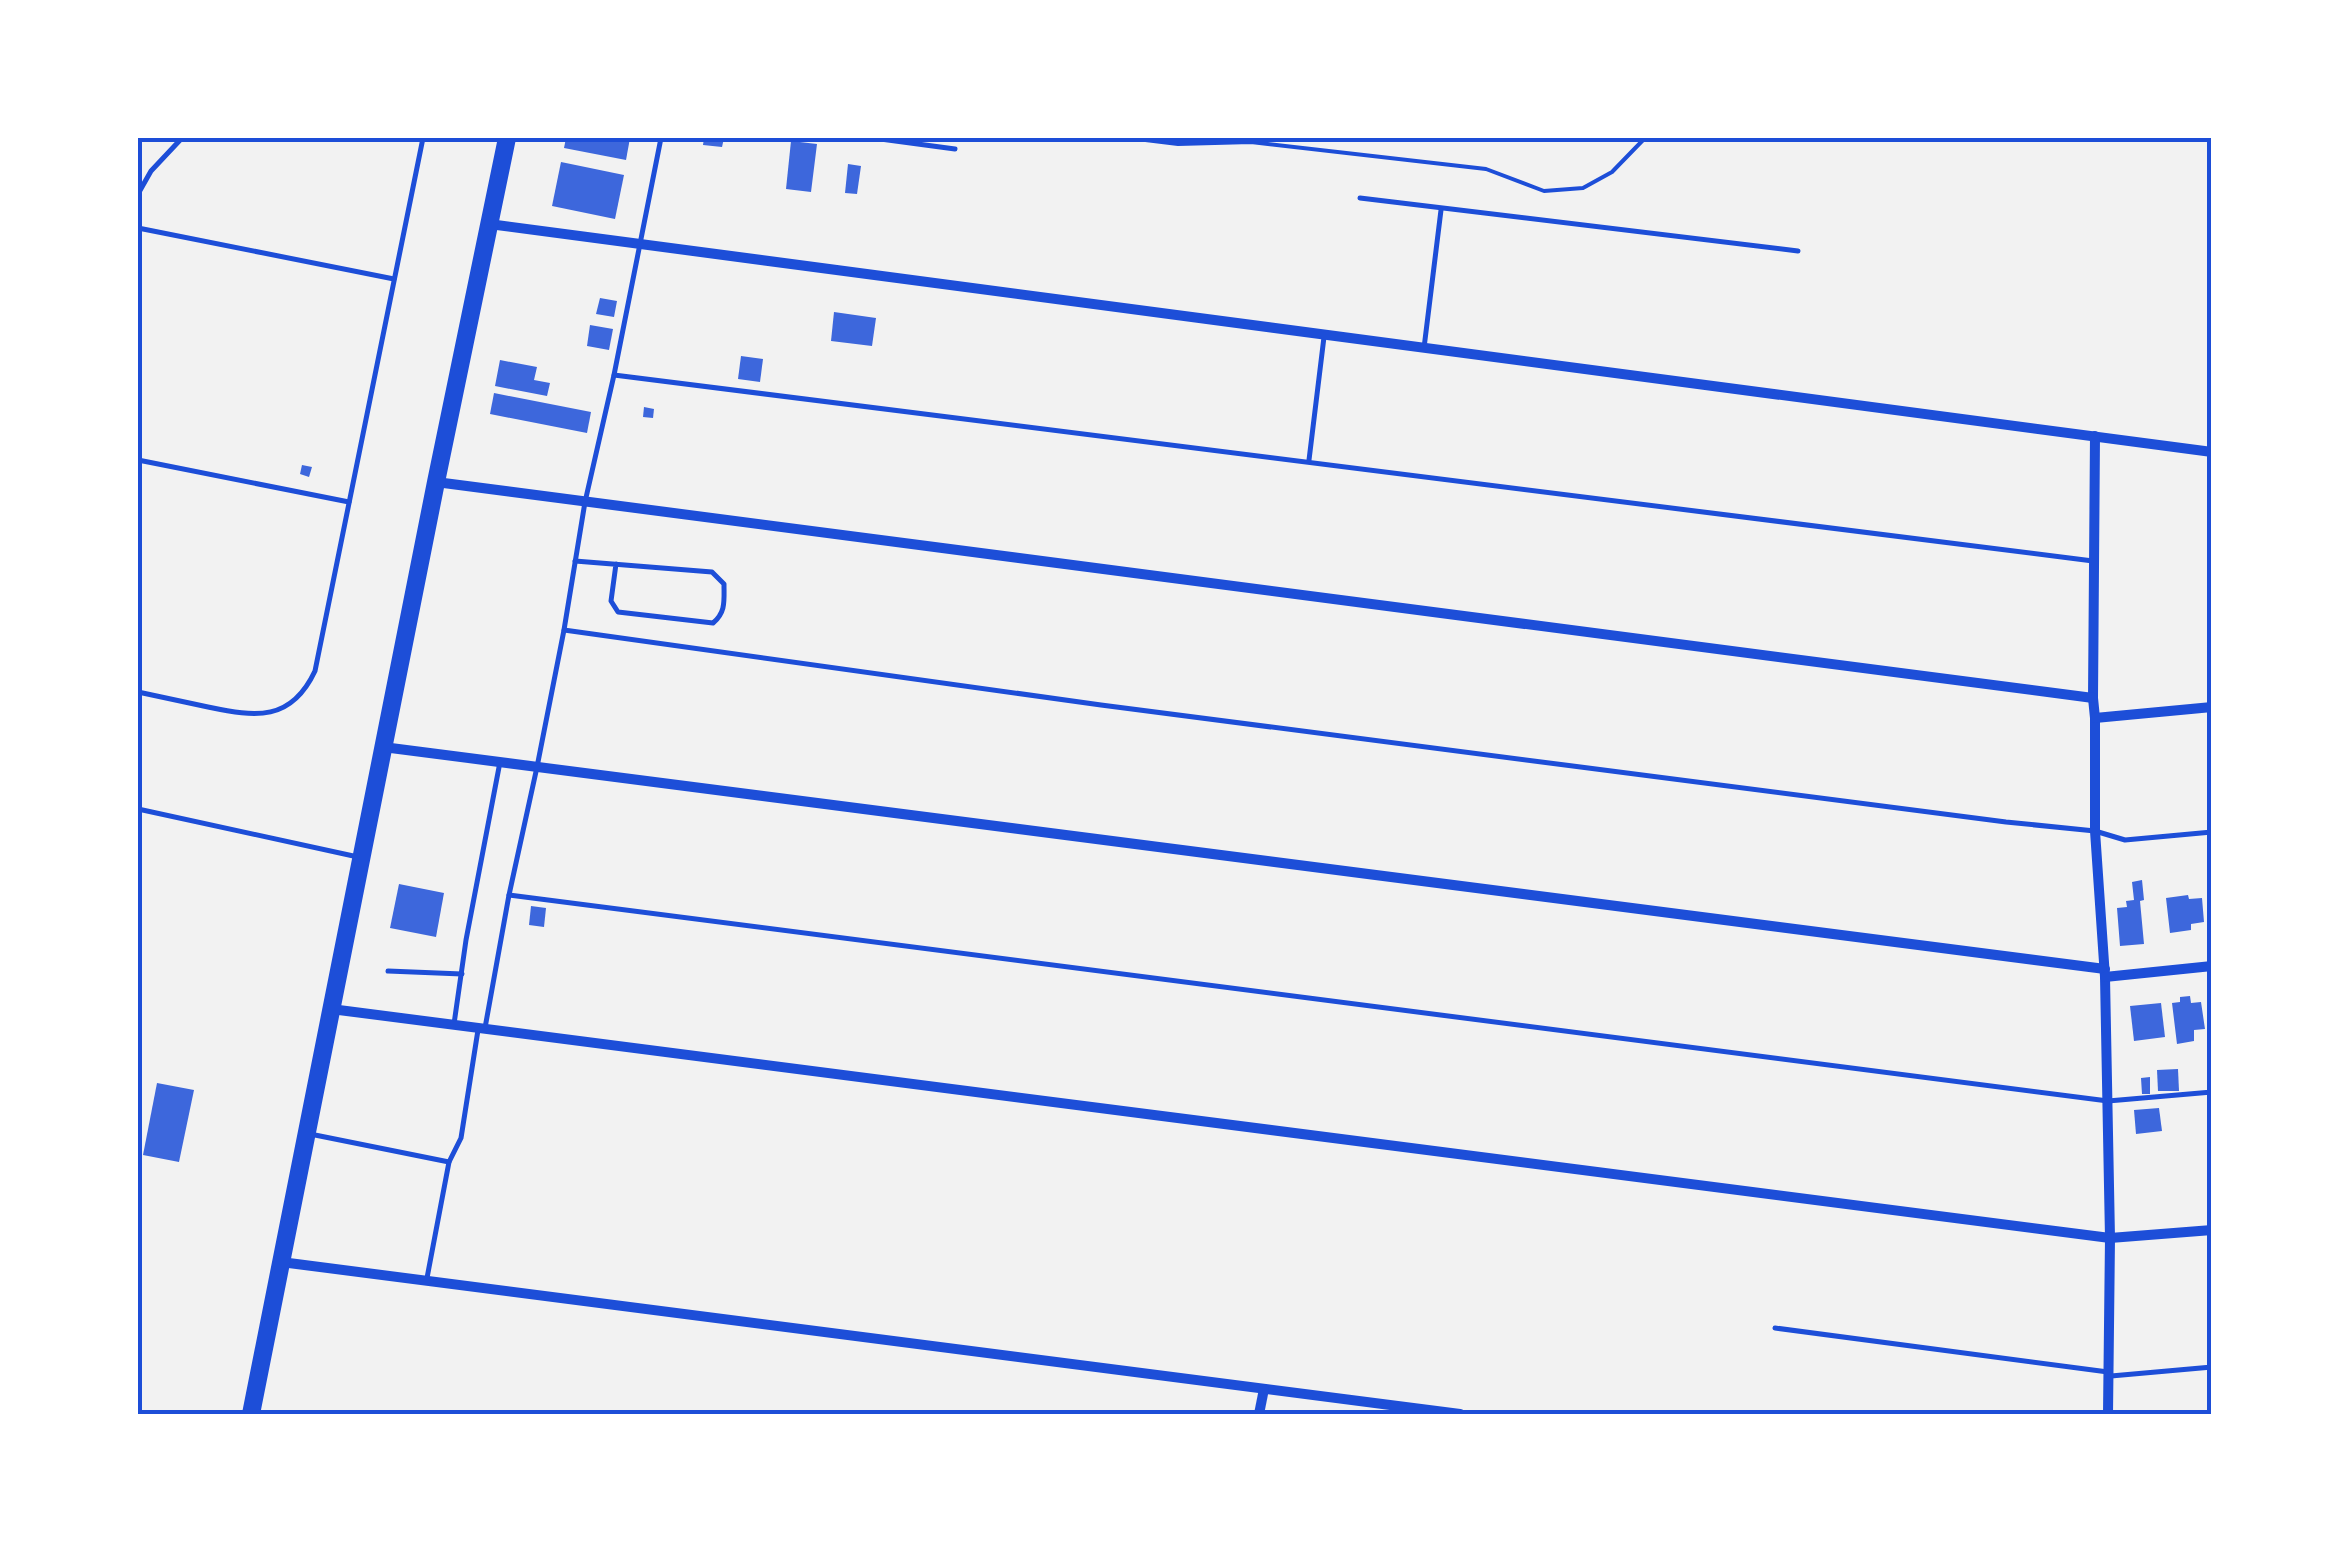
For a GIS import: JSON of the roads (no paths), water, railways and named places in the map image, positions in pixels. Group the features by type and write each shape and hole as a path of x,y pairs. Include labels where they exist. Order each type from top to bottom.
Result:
{"main road":[{"path":"251,1414 507,138"}],"street":[{"path":"489,224 2212,452"},
{"path":"2095,436 2092,698 2108,1101 2108,1414"},
{"path":"436,482 2092,698"},
{"path":"2095,718 2212,707"},
{"path":"383,747 2105,973 2212,966"},
{"path":"331,1009 2110,1238 2212,1230"},
{"path":"280,1262 1460,1414"},
{"path":"1259,1414 1264,1389"}],"lane":[{"path":"138,194 151,171 182,138"},
{"path":"138,692 239,714 266,714 298,699 316,671 423,138"},
{"path":"427,1281 450,1162 461,1138 537,767 586,502 661,138"},
{"path":"873,138 955,149"},
{"path":"1360,198 1798,251"},
{"path":"1424,348 1442,210"},
{"path":"138,228 394,278"},
{"path":"1309,461 1324,334"},
{"path":"614,375 2093,561"},
{"path":"138,460 350,502"},
{"path":"576,561 616,564 712,572 724,584 720,618 712,623 618,612 611,601 616,564"},
{"path":"564,630 1137,710 2095,831 2125,840 2212,832"},
{"path":"454,1024 500,762"},
{"path":"138,809 360,858"},
{"path":"509,895 2108,1101 2212,1092"},
{"path":"388,970 462,974"},
{"path":"306,1133 450,1162"},
{"path":"1775,1328 2108,1374 2212,1367"}]}
